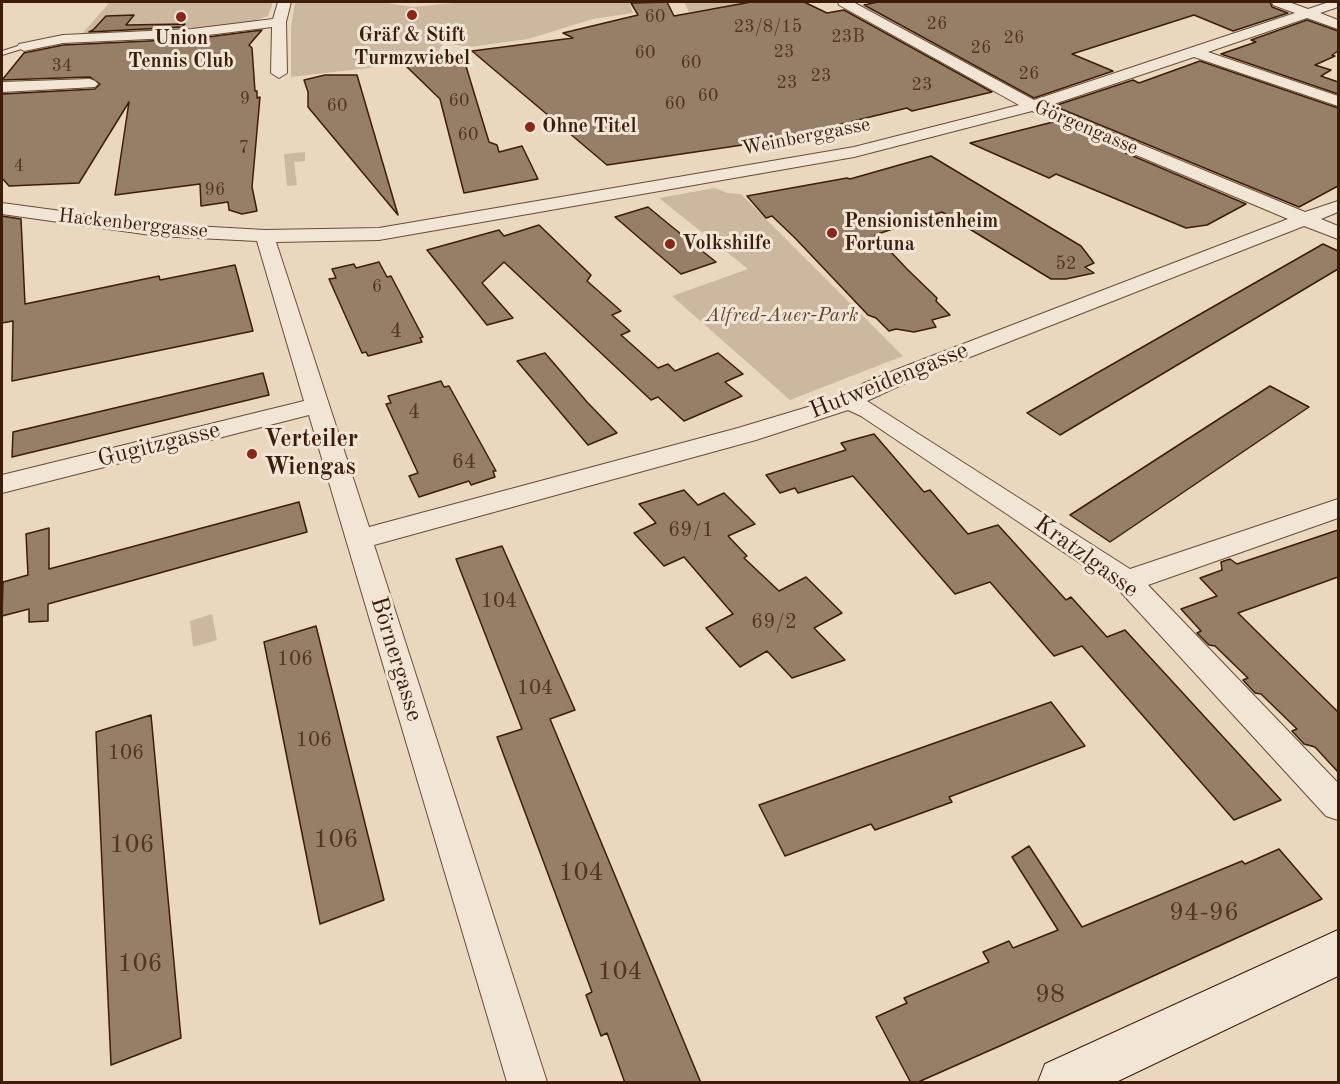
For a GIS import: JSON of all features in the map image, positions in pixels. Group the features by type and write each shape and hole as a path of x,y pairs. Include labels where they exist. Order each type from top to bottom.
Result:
{"main road":[{"path":"1064,1083 1338,953"}],"street":[{"path":"279,74 279,22 284,2"},
{"name":"Görgengasse","path":"844,2 1033,106 1338,233"},
{"path":"1278,2 1338,25"},
{"name":"Weinberggasse","path":"265,236 390,232 854,152 1033,106 1338,3"},
{"path":"24,47 73,38 202,32 279,22"},
{"path":"1195,52 1338,101"},
{"path":"2,87 90,84"},
{"name":"Hutweidengasse","path":"358,540 747,434 849,402 870,389 906,374 1338,206"},
{"name":"Hackenberggasse","path":"2,208 158,230 265,236"},
{"name":"Börnergasse","path":"265,236 527,1083"},
{"name":"Kratzlgasse","path":"849,402 869,411 1126,580 1338,805"},
{"name":"Gugitzgasse","path":"2,484 316,406"},
{"path":"1126,580 1338,508"}],"lane":[{"path":"2,53 24,47"}],"green space":[{"name":"Union Tennis Club","path":"110,2 273,2 268,16 237,27 81,35"},
{"path":"295,2 382,2 412,7 463,2 629,2 633,13 593,19 528,39 470,47 443,43 436,55 385,66 291,77 291,27"},
{"path":"684,2 737,2 740,4 689,12"},
{"path":"305,152 305,161 294,162 297,185 287,186 284,154"},
{"name":"Alfred-Auer-Park","path":"715,188 727,193 741,194 903,356 790,400 672,296 748,269 659,198"},
{"path":"212,614 217,640 193,647 190,621"}],"building":[{"path":"667,2 674,16 751,2 804,2 827,13 844,10 992,92 912,111 907,108 829,127 832,128 781,137 783,139 607,165 472,51 573,38 563,33 638,15 631,3"},
{"path":"878,2 1270,2 1272,7 1288,13 1233,31 1194,15 1072,54 1113,71 1034,98 864,5"},
{"path":"134,15 126,25 185,24 182,27 89,32 106,16"},
{"path":"1307,20 1338,31 1338,51 1332,55 1335,56 1315,65 1331,70 1321,76 1338,82 1338,94 1221,54 1256,42 1251,40"},
{"path":"262,30 249,45 252,48 255,91 257,91 257,98 260,97 252,187 257,211 242,214 229,210 228,202 201,206 200,184 115,195 129,102 79,183 9,186 2,178 2,94 95,89 100,84 90,77 2,80 24,53 63,45 192,39"},
{"path":"462,53 489,142 497,145 499,152 522,146 538,179 464,193 440,99 407,67"},
{"path":"1200,61 1338,108 1338,186 1299,207 1054,106 1133,80 1139,83"},
{"path":"325,75 357,75 398,215 308,107 308,92 304,80"},
{"path":"1053,122 1246,204 1207,225 1186,228 1056,174 1049,178 970,143"},
{"name":"Pensionistenheim Fortuna","path":"931,156 1081,246 1094,263 1085,267 1094,273 1066,279 1051,279 942,212 875,235 937,298 936,301 950,315 932,320 936,327 914,332 896,329 889,331 876,318 868,315 795,238 772,216 766,218 747,196 850,179"},
{"name":"Volkshilfe","path":"648,207 716,262 681,274 615,217"},
{"path":"2,216 21,219 25,304 159,276 160,280 235,265 253,331 12,381 13,321 2,323"},
{"path":"539,225 591,275 587,281 621,311 612,315 630,331 621,335 658,368 668,364 675,371 718,353 743,374 725,382 742,396 684,421 658,397 651,400 504,262 482,283 513,318 487,325 427,250 499,230 504,236"},
{"path":"1323,244 1338,251 1338,269 1060,435 1027,413"},
{"path":"379,262 387,277 391,276 423,337 420,338 422,342 368,356 366,352 362,353 329,279 336,278 332,269 354,264 356,268"},
{"path":"545,353 617,433 588,445 517,361"},
{"path":"263,373 269,395 12,457 13,432"},
{"path":"441,381 444,387 449,386 496,471 493,471 495,477 471,485 469,481 419,497 409,476 418,473 386,404 391,403 388,396"},
{"path":"1270,386 1309,407 1110,542 1070,515"},
{"path":"874,434 924,492 930,490 968,534 998,525 1066,600 1071,597 1107,637 1125,630 1281,800 1234,820 1082,646 1054,656 990,582 955,594 853,476 798,493 795,488 780,493 766,475 846,450 841,443"},
{"path":"684,490 698,505 724,493 755,524 728,536 747,556 744,558 779,591 806,577 842,613 814,628 845,660 792,678 767,651 740,667 706,628 733,614 684,557 664,566 634,533 656,523 639,504"},
{"path":"299,502 307,532 48,604 48,621 29,622 29,609 2,616 3,582 28,575 26,534 49,528 49,569"},
{"path":"1338,530 1338,577 1238,613 1338,712 1338,772 1315,747 1304,744 1292,731 1297,729 1243,680 1248,678 1215,646 1209,645 1197,633 1201,631 1181,609 1217,596 1200,578 1222,570 1221,562 1230,559 1237,564"},
{"path":"502,546 575,710 550,719 701,1083 625,1083 607,1033 601,1036 586,995 592,992 497,737 522,729 456,559"},
{"path":"316,626 384,900 320,924 264,642"},
{"path":"1051,702 1085,746 949,797 952,802 875,830 871,824 785,856 759,805"},
{"path":"151,715 181,1038 111,1065 96,732"},
{"path":"1029,846 1082,927 1242,861 1245,864 1279,849 1322,899 1002,1045 916,1083 911,1083 876,1017 907,1003 904,998 989,962 983,952 1009,941 1013,948 1058,930 1012,857"}],"place":[{"name":"Gräf & Stift Turmzwiebel","path":"412,15"},
{"name":"Union Tennis Club","path":"181,17"},
{"name":"Ohne Titel","path":"530,127"},
{"name":"Pensionistenheim Fortuna","path":"832,233"},
{"name":"Volkshilfe","path":"670,244"},
{"name":"Verteiler Wiengas","path":"252,454"}]}
